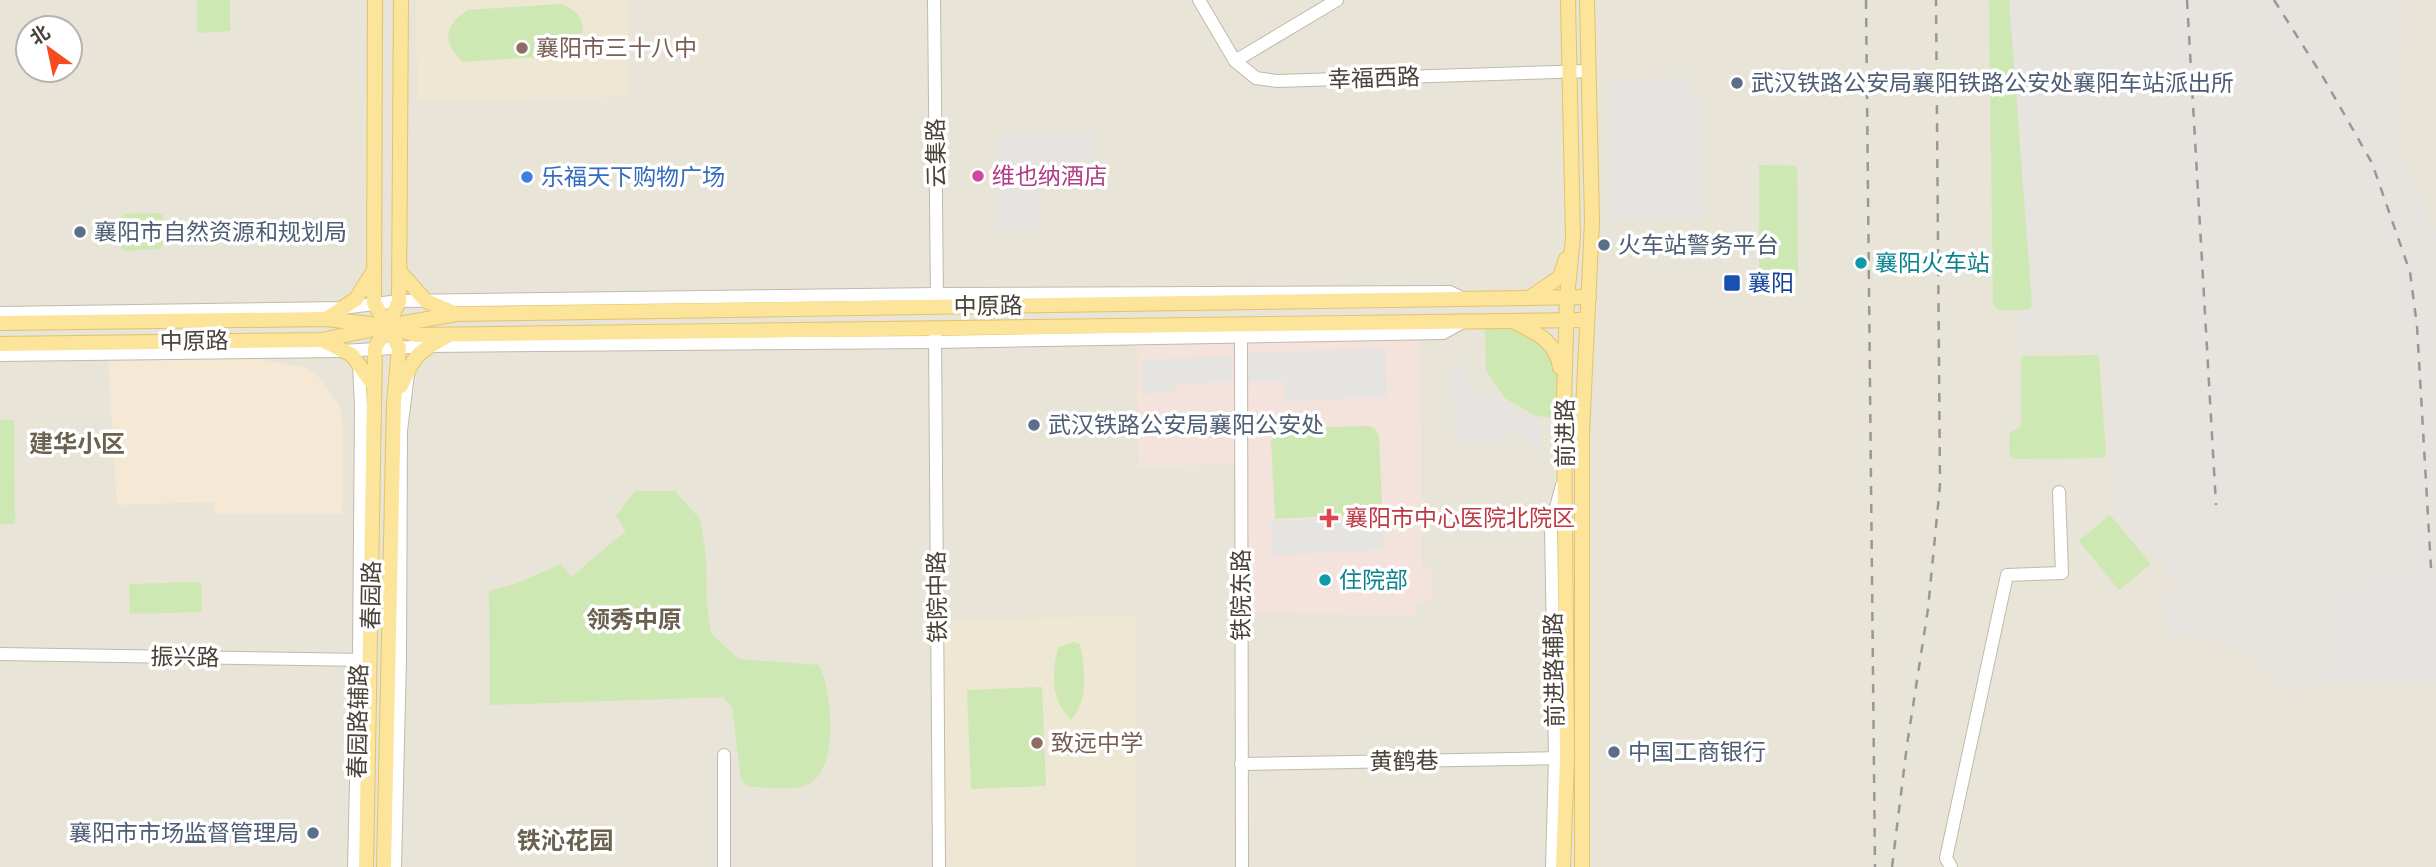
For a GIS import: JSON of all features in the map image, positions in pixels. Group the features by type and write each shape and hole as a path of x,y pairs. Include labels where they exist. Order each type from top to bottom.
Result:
{"main road":[{"path":"375,0 374,303 399,348"},
{"name":"春园路","path":"366,867 365,660 375,348 399,301 401,0"},
{"name":"前进路","path":"1563,867 1561,758 1564,400 1567,297 1573,238 1568,0"},
{"name":"前进路","path":"1582,867 1582,432 1592,221 1587,0"},
{"path":"1529,298 1560,277 1573,238"},
{"path":"326,319 356,299 374,271"},
{"path":"400,272 426,301 456,314"},
{"name":"中原路","path":"0,344 322,340 456,314 937,300 1589,297"},
{"name":"中原路","path":"0,323 326,319 387,326 416,335 935,335 1587,320"},
{"path":"1514,322 1543,337 1558,355 1564,400"},
{"path":"394,403 419,351 450,335"},
{"path":"322,340 352,355 374,386"},
{"name":"春园路","path":"384,867 394,403 399,348"}],"street":[{"name":"云集路","path":"934,0 937,300"},
{"name":"幸福西路","path":"1199,0 1235,61 1256,78 1277,81 1590,71"},
{"path":"1235,61 1337,0"},
{"path":"0,313 342,308 399,301 937,300"},
{"name":"铁院东路","path":"1241,329 1242,867"},
{"path":"0,355 342,351 428,346 935,335"},
{"name":"铁院中路","path":"935,335 939,867"},
{"name":"春园路辅路","path":"354,867 365,660 359,365"},
{"name":"春园路辅路","path":"396,867 401,431 409,367"},
{"path":"1951,867 1946,858 2007,575 2062,573 2059,492"},
{"name":"振兴路","path":"0,654 365,660"},
{"path":"724,755 724,867"},
{"name":"黄鹤巷","path":"1241,764 1561,758"},
{"name":"前进路辅路","path":"1552,867 1561,758"}],"shaded area":[{"path":"0,0 2436,0 2436,867 0,867"},
{"name":"襄阳市三十八中","path":"416,0 628,0 627,97 418,101"},
{"path":"2002,0 2403,0 2400,157 2436,231 2436,685 2339,681 2307,690 2286,690 2243,651 2188,634 2170,636 2159,599 2177,581 2111,514 2110,434 2101,353 2019,351"},
{"path":"1693,78 1692,100 1700,100 1700,206 1706,207 1706,216 1612,221 1613,79"},
{"path":"998,135 1094,135 1094,173 1038,173 1038,230 998,230"},
{"name":"襄阳市中心医院北院区","path":"1421,339 1422,568 1431,569 1432,601 1417,602 1416,616 1236,613 1236,465 1138,466 1137,343"},
{"path":"1385,348 1387,397 1285,401 1284,381 1248,382 1247,353"},
{"path":"1232,356 1233,382 1175,384 1175,392 1143,394 1142,360"},
{"path":"252,358 307,368 322,380 340,406 343,437 342,514 215,514 214,502 117,505 108,360"},
{"path":"1469,365 1470,387 1478,394 1498,397 1525,417 1540,421 1540,456 1511,430 1501,440 1455,442 1452,366"},
{"path":"1384,517 1385,550 1272,555 1271,521"},
{"path":"2436,586 2436,676 2345,673 2341,590"},
{"name":"致远中学","path":"1136,616 1135,867 939,867 937,620"}],"green space":[{"path":"197,0 230,0 230,31 197,33"},
{"path":"1989,0 2009,0 2032,305 2028,310 1998,310 1993,304"},
{"path":"561,4 576,14 583,26 580,40 569,55 462,62 451,47 448,34 450,28 467,10"},
{"path":"1759,165 1797,166 1798,275 1759,277"},
{"path":"159,213 163,216 163,244 159,249 126,251 121,247 121,217 125,214"},
{"path":"1485,322 1514,322 1558,355 1565,419 1536,416 1505,398 1486,371"},
{"path":"2097,355 2106,454 2102,458 2015,459 2010,456 2009,436 2021,427 2021,359 2024,356"},
{"path":"0,420 14,420 15,524 0,524"},
{"path":"1370,426 1379,436 1382,504 1378,512 1275,519 1271,441 1275,432 1284,428"},
{"path":"635,491 675,491 700,519 706,556 707,606 711,634 739,659 819,665 827,693 830,731 824,766 816,779 804,786 785,788 749,787 741,780 732,707 723,697 490,705 489,591 518,583 561,564 571,577 626,531 616,516"},
{"path":"2110,515 2151,564 2119,590 2079,541"},
{"path":"201,582 202,612 130,614 129,584"},
{"path":"1074,642 1080,644 1084,684 1081,703 1071,720 1059,704 1054,676 1058,647"},
{"path":"1042,687 1046,786 971,789 967,690"}],"railway":[{"path":"1866,0 1875,867"},
{"path":"1892,867 1928,609 1940,485 1936,0"},
{"path":"2187,0 2216,505"},
{"path":"2274,0 2323,77 2372,163 2410,272 2417,326 2431,568"}],"place":[{"name":"襄阳市三十八中","path":"522,48"},
{"name":"武汉铁路公安局襄阳铁路公安处襄阳车站派出所","path":"1737,83"},
{"name":"维也纳酒店","path":"978,176"},
{"name":"乐福天下购物广场","path":"527,177"},
{"name":"襄阳市自然资源和规划局","path":"80,232"},
{"name":"火车站警务平台","path":"1604,245"},
{"name":"襄阳火车站","path":"1861,263"},
{"name":"襄阳","path":"1732,283"},
{"name":"武汉铁路公安局襄阳公安处","path":"1034,425"},
{"name":"襄阳市中心医院北院区","path":"1329,518"},
{"name":"住院部","path":"1325,580"},
{"name":"致远中学","path":"1037,743"},
{"name":"中国工商银行","path":"1614,752"},
{"name":"襄阳市市场监督管理局","path":"313,833"}],"district":[{"name":"建华小区","path":"77,444"},
{"name":"领秀中原","path":"634,620"},
{"name":"铁沁花园","path":"565,841"}]}
